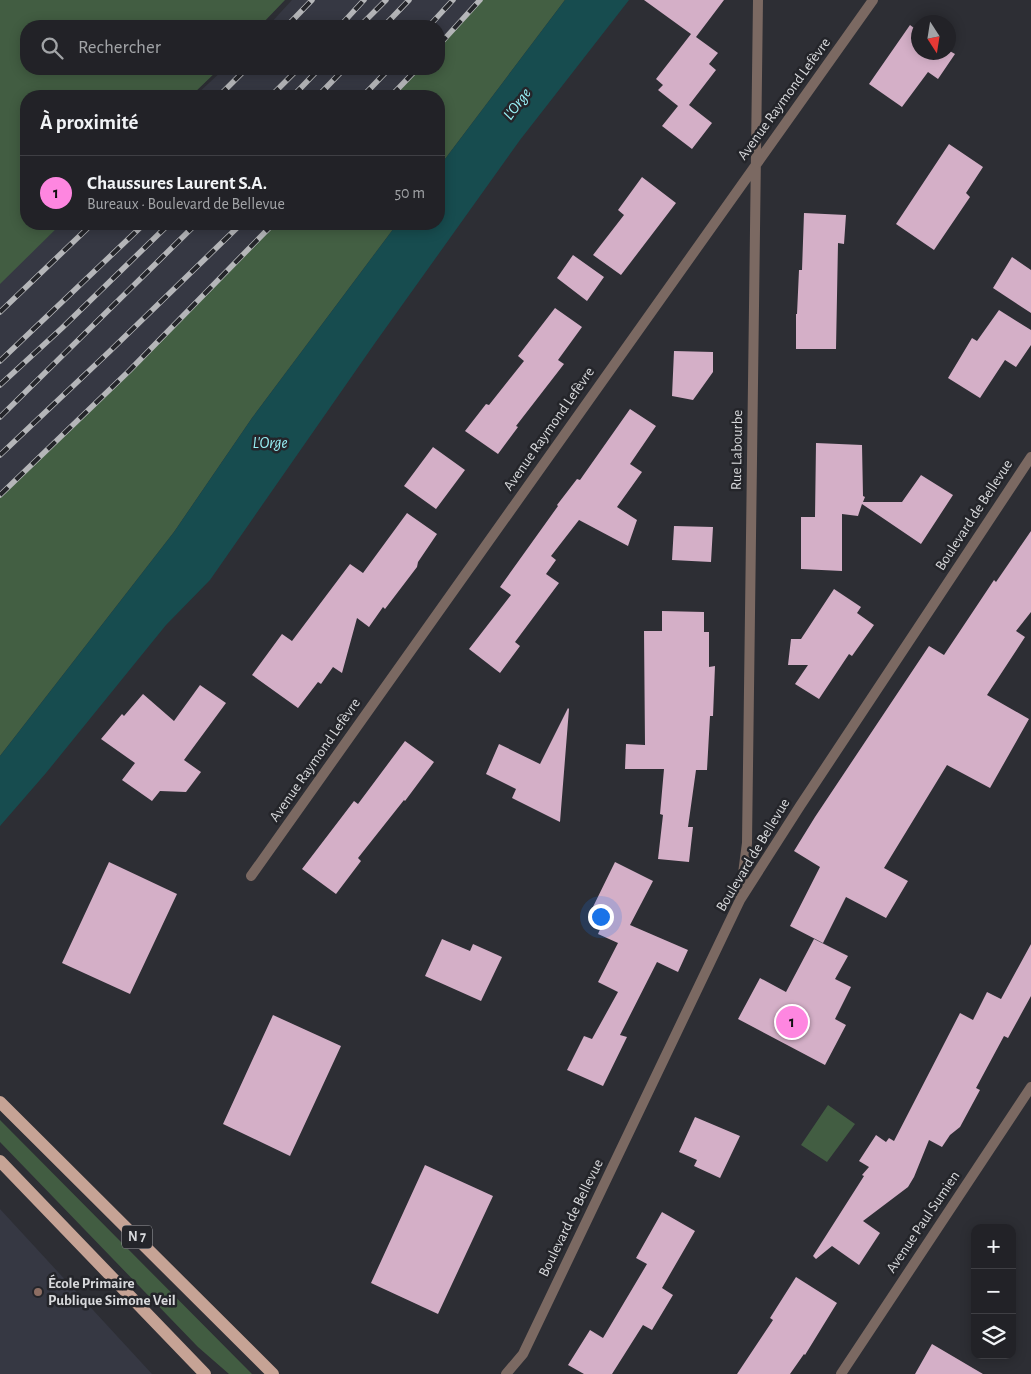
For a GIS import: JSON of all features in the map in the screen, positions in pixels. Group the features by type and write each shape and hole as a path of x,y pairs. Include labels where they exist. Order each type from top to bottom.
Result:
{"main road":[{"name":"N 7","path":"0,1102 272,1374"},
{"path":"0,1161 205,1374"}],"street":[{"name":"Rue Labourbe","path":"740,900 747,842 758,0"},
{"name":"Avenue Raymond Lefèvre","path":"251,876 873,0"},
{"name":"Boulevard de Bellevue","path":"506,1374 523,1354 740,900 1031,457"},
{"name":"Avenue Paul Sumien","path":"840,1374 1031,1087"}],"shaded area":[{"path":"292,0 503,0 445,64 445,20 274,20"},
{"path":"218,75 435,75 421,90 201,90"},
{"path":"55,230 291,230 0,518 0,281"},
{"name":"École Primaire Publique Simone Veil","path":"0,1209 152,1374 0,1374"}],"green space":[{"path":"0,0 285,0 266,20 20,20 20,75 213,75 197,90 20,90 20,230 55,230 0,284"},
{"path":"478,0 565,0 445,159 445,90 397,90 411,75 445,75 445,37"},
{"path":"267,230 393,230 252,418 174,532 0,756 0,495 129,371"},
{"path":"828,1105 855,1124 827,1162 801,1145"},
{"path":"0,1120 252,1374 229,1374 198,1347 0,1142"}],"water":[{"name":"L'Orge","path":"565,0 629,0 520,140 375,343 210,580 166,625 46,773 0,826 0,756 174,532 252,418 393,230 445,230 445,159"}],"building":[{"path":"644,0 724,0 696,37 718,53 709,64 716,70 689,105 712,123 692,149 662,126 678,106 658,90 663,85 656,79 691,34"},
{"path":"910,25 911,60 951,60 938,79 928,72 902,107 869,84"},
{"path":"949,144 983,167 966,193 970,197 934,250 896,224"},
{"path":"642,177 676,203 621,275 593,255 624,215 618,210"},
{"path":"804,213 846,215 844,244 838,243 836,349 796,349 796,314 799,270 802,270"},
{"path":"573,255 604,277 587,301 557,278"},
{"path":"1012,257 1031,270 1031,313 993,288"},
{"path":"555,308 582,327 558,360 564,364 516,426 518,427 498,454 465,431 486,404 489,405 524,361 518,356"},
{"path":"999,310 1031,330 1031,345 1016,367 1005,360 980,398 948,378 972,338 977,341"},
{"path":"674,351 713,352 713,372 693,400 672,396"},
{"path":"630,409 656,426 630,464 642,472 617,507 637,520 628,546 579,520 551,556 556,560 546,574 559,583 515,642 520,646 500,673 469,649 511,595 500,587 557,505 577,479 580,480"},
{"path":"816,443 862,445 863,496 865,497 863,502 902,502 921,475 953,495 921,544 862,504 858,516 842,514 842,571 801,569 801,517 815,517"},
{"path":"433,447 465,470 436,509 404,486"},
{"path":"407,513 437,534 418,562 417,567 385,609 383,607 369,627 357,618 342,673 333,667 321,684 318,682 298,708 252,675 282,634 292,641 350,564 363,573"},
{"path":"674,526 713,527 711,562 672,560"},
{"path":"1031,531 1031,612 1016,631 1025,637 987,695 1029,719 990,788 947,765 884,868 908,881 886,918 846,897 823,943 790,926 820,867 794,851 929,646 944,655 994,580 996,582"},
{"path":"834,589 861,607 857,613 874,625 852,656 849,654 819,699 795,684 808,665 788,665 791,639 801,639"},
{"path":"662,611 704,612 704,632 709,632 709,667 715,666 713,716 710,716 707,770 696,770 688,827 693,827 689,862 658,859 663,815 660,814 664,769 625,769 626,744 645,745 644,631 662,631"},
{"path":"200,685 226,703 184,760 201,772 186,792 160,791 152,801 122,780 135,763 101,739 122,714 124,716 143,694 174,721"},
{"path":"568,708 560,822 512,798 516,789 486,774 499,744 540,764"},
{"path":"405,741 434,762 358,858 361,861 336,894 302,869 354,801 358,804"},
{"path":"109,862 177,894 130,994 62,963"},
{"path":"615,862 653,881 630,925 688,950 678,972 657,962 620,1035 627,1037 603,1086 567,1070 584,1036 592,1039 618,992 598,982 618,943 598,934 603,922 589,915"},
{"path":"442,939 470,951 473,944 502,957 481,1001 425,976"},
{"path":"814,939 848,956 835,979 851,987 835,1019 846,1025 825,1065 738,1019 760,978 786,992"},
{"path":"1031,944 1031,996 1008,1038 1004,1036 976,1088 980,1090 960,1127 950,1135 942,1147 929,1140 908,1187 863,1221 880,1233 859,1265 832,1246 816,1259 813,1256 864,1176 862,1175 869,1167 859,1161 876,1135 886,1142 889,1138 894,1141 960,1013 973,1020 987,992 1001,999"},
{"path":"273,1015 341,1046 290,1156 223,1124"},
{"path":"695,1117 740,1136 720,1178 694,1166 697,1160 679,1152"},
{"path":"425,1165 493,1196 438,1314 371,1283"},
{"path":"662,1212 695,1231 662,1288 673,1295 652,1330 643,1325 612,1374 584,1374 568,1365 590,1330 603,1338 647,1264 636,1258"},
{"path":"796,1277 837,1303 805,1355 790,1374 737,1374 773,1320 770,1318"},
{"path":"932,1344 983,1374 915,1374"}],"railway":[{"path":"293,20 312,0"},
{"path":"346,20 364,0"},
{"path":"366,20 386,0"},
{"path":"390,20 409,0"},
{"path":"435,20 453,0"},
{"path":"445,38 480,0"},
{"path":"225,90 240,75"},
{"path":"277,90 292,75"},
{"path":"299,90 313,75"},
{"path":"324,90 338,75"},
{"path":"369,90 383,75"},
{"path":"397,90 411,75"},
{"path":"0,312 86,230"},
{"path":"0,361 138,230"},
{"path":"0,385 163,230"},
{"path":"0,417 190,230"},
{"path":"0,455 235,230"},
{"path":"0,495 129,371 267,230"}],"place":[{"name":"Chaussures Laurent S.A.","path":"792,1022"},
{"name":"École Primaire Publique Simone Veil","path":"38,1292"}]}
